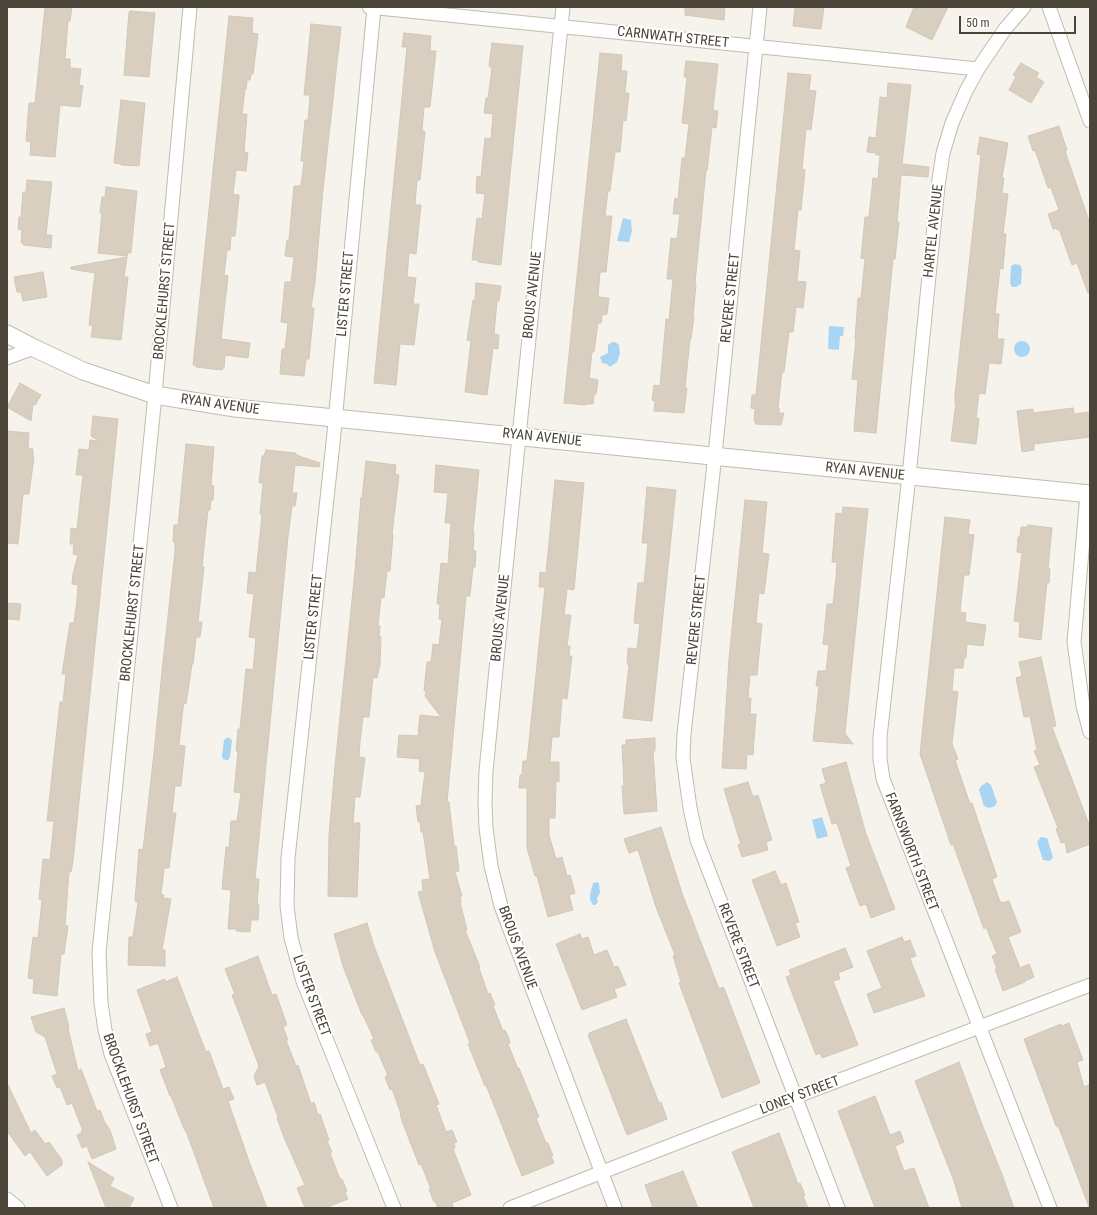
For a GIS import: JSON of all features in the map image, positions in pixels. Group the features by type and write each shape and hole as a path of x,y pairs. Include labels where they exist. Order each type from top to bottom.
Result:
{"street":[{"name":"BROCKLEHURST STREET","path":"171,1208 111,1054 105,1030 101,1003 99,952 155,395 190,7"},
{"name":"CARNWATH STREET","path":"371,7 978,69"},
{"name":"LISTER STREET","path":"371,7 332,450 288,858 286,906 291,938 303,981 394,1208"},
{"name":"BROUS AVENUE","path":"563,7 486,771 486,828 490,866 500,906 615,1208"},
{"name":"REVERE STREET","path":"760,7 715,455 684,734 683,758 697,840 838,1208"},
{"name":"HARTEL AVENUE","path":"909,476 938,186 943,153 952,123 966,91 978,69 1005,29 1024,7"},
{"path":"1049,7 1090,121"},
{"name":"RYAN AVENUE","path":"7,334 83,371 155,395 235,408 715,455 1088,494"},
{"path":"7,358 34,348"},
{"name":"FARNSWORTH STREET","path":"909,476 881,729 880,759 883,779 1050,1208"},
{"path":"1088,494 1074,642 1083,706 1090,732"},
{"name":"LONEY STREET","path":"510,1208 795,1097 1090,985"},
{"path":"7,1199 18,1208"}],"water":[{"path":"623,218 631,220 632,231 629,242 617,241"},
{"path":"1015,264 1020,265 1022,269 1021,284 1016,287 1012,287 1010,283 1011,266"},
{"path":"829,326 844,327 843,336 840,336 839,350 828,349"},
{"path":"1019,341 1025,341 1030,346 1028,355 1025,357 1019,357 1014,352 1014,346"},
{"path":"612,342 619,345 620,353 617,362 610,367 607,364 602,363 600,357 608,353 608,345"},
{"path":"228,737 232,740 230,757 226,760 223,759 222,756 224,740"},
{"path":"987,782 991,785 997,802 995,806 989,808 984,806 979,790 981,786"},
{"path":"822,817 828,836 817,839 812,820"},
{"path":"1041,837 1047,838 1053,857 1050,861 1043,860 1037,842"},
{"path":"598,882 600,893 597,898 598,902 593,905 590,900 590,895 593,883"}],"building":[{"path":"45,7 72,7 70,21 68,21 65,59 70,59 70,68 81,69 79,85 83,86 80,107 60,105 55,157 30,155 31,142 26,141 29,103 35,103"},
{"path":"685,7 725,7 724,20 685,15"},
{"path":"795,7 824,7 821,29 793,26"},
{"path":"914,7 948,7 932,40 906,27"},
{"path":"129,12 155,13 149,77 124,75"},
{"path":"229,16 253,18 252,33 258,34 253,74 251,74 250,80 247,80 245,89 242,114 247,114 244,152 248,153 246,171 236,170 233,194 239,195 239,198 235,236 231,236 230,250 227,250 224,275 228,276 221,339 250,343 248,358 225,355 224,368 222,370 196,367 196,365 193,365"},
{"path":"311,24 341,27 323,189 315,282 311,308 314,308 309,359 306,359 304,376 280,374 282,349 285,349 288,323 281,322 285,282 291,282 294,257 285,256 287,240 289,240 294,186 301,186 304,161 301,161 305,120 308,120 310,95 304,95"},
{"path":"404,33 431,36 430,51 436,51 430,107 424,107 422,130 425,132 420,180 417,180 415,205 421,205 416,254 409,253 407,277 416,278 413,304 419,304 414,345 400,344 396,385 374,383 407,47 402,47"},
{"path":"492,43 523,46 501,265 472,260 477,218 482,219 485,194 476,193 477,176 481,177 485,138 491,139 493,114 484,113 486,98 488,98 492,68 489,66"},
{"path":"600,53 622,55 621,71 627,71 625,93 629,93 626,121 623,120 620,152 615,152 605,216 612,216 606,272 600,272 598,297 609,298 607,314 602,315 601,323 598,323 594,352 592,352 589,378 598,380 593,404 586,405 564,403"},
{"path":"686,61 718,64 713,110 718,111 716,128 712,127 707,171 706,170 695,283 694,316 685,388 687,388 684,413 654,411 655,401 652,400 654,385 660,386 666,319 669,320 673,279 667,279 671,238 677,239 680,214 673,214 675,198 678,199 682,158 685,158 689,124 682,123 687,77 684,77"},
{"path":"1021,63 1039,73 1036,77 1044,82 1031,103 1009,90 1016,77 1013,75"},
{"path":"788,73 811,75 809,90 816,91 811,130 806,129 802,169 805,170 801,210 798,210 794,250 800,251 797,281 806,282 803,308 796,307 793,332 789,332 784,372 782,372 778,408 779,413 784,413 781,425 755,424 755,409 751,408 752,395 756,395"},
{"path":"888,83 911,85 902,164 929,167 928,177 901,175 897,222 899,222 895,259 893,259 876,433 854,431 858,380 852,379 858,298 861,298 865,259 861,258 865,217 869,217 873,178 878,179 880,155 867,152 869,137 876,138 880,97 887,98"},
{"path":"121,100 145,103 139,166 114,163"},
{"path":"1059,126 1067,150 1065,151 1090,224 1090,293 1088,293 1077,263 1072,265 1059,229 1053,229 1048,214 1059,210 1051,188 1048,188 1035,150 1033,151 1028,136"},
{"path":"980,137 1008,143 1002,178 1004,178 1002,193 1008,194 1003,234 1006,234 1003,269 1000,268 995,314 999,314 997,339 1004,339 1001,364 989,364 985,394 979,393 976,418 979,418 976,444 951,441 981,155 977,154"},
{"path":"27,180 52,182 46,235 52,235 51,248 23,245 24,243 21,243 22,230 18,229 19,217 21,217 23,192 26,192"},
{"path":"106,187 137,191 131,253 128,253 127,256 98,253 102,213 100,213 102,197 105,197"},
{"path":"127,257 124,277 128,277 121,340 91,337 93,326 89,325 95,273 71,269 71,267"},
{"path":"43,272 47,297 23,301 21,292 17,292 14,277"},
{"path":"476,283 501,286 499,301 497,301 494,334 499,335 498,349 493,348 487,395 465,392 471,341 467,340 473,300 475,300"},
{"path":"20,383 41,395 35,405 33,404 31,421 7,407"},
{"path":"1073,408 1074,414 1088,412 1090,437 1034,444 1034,450 1022,452 1017,411 1033,409 1033,413"},
{"path":"93,416 118,419 73,861 71,872 69,872 65,925 68,926 64,954 61,954 57,996 33,993 34,979 28,978 33,937 38,938 42,900 39,899 43,859 50,860 54,821 47,821 60,702 63,702 66,674 62,674 70,623 74,623 77,600 78,585 72,584 78,555 73,554 74,544 70,544 71,528 77,529 83,475 76,475 79,449 89,450 90,440 99,441 91,436"},
{"path":"7,431 29,433 28,448 33,449 34,457 29,494 23,494 18,544 7,543"},
{"path":"186,444 214,447 211,485 214,486 213,500 211,500 210,510 208,510 202,566 204,567 198,622 202,622 200,637 196,637 186,704 184,703 183,708 179,745 185,746 181,786 175,786 172,813 176,813 169,868 164,868 161,895 164,895 163,898 171,899 162,950 165,950 165,966 128,965 129,937 133,937 138,902 135,901 139,849 143,850 175,552 175,542 173,542 174,525 178,525"},
{"path":"266,450 296,453 296,455 320,463 319,467 295,465 292,493 297,493 295,506 292,506 288,537 255,879 259,879 257,905 259,905 258,920 251,920 250,932 236,931 237,929 228,929 231,890 222,889 226,847 229,848 231,821 237,821 241,793 234,792 238,751 236,751 238,729 240,729 246,669 253,670 256,638 249,637 254,594 247,593 249,572 256,573 262,515 260,514 263,483 259,483 262,456 264,456"},
{"path":"366,461 396,465 395,474 399,475 392,534 390,571 387,571 384,598 381,597 378,626 380,626 379,637 381,637 380,664 377,678 373,677 369,717 363,717 360,742 359,757 365,758 360,797 355,797 353,823 360,823 357,897 328,896 329,835 335,766 361,497 362,498"},
{"path":"436,465 479,470 473,532 473,551 476,551 475,567 473,567 470,596 466,596 447,802 449,802 454,846 456,846 459,871 455,872 462,896 460,897 460,902 467,930 465,930 480,967 479,968 488,994 490,993 495,1005 493,1006 503,1031 505,1030 508,1036 510,1043 508,1044 539,1117 536,1118 553,1156 551,1156 554,1163 522,1176 468,1044 470,1043 435,952 418,892 423,891 422,880 430,879 423,832 421,832 420,821 418,822 416,806 421,805 425,772 419,771 420,759 397,757 399,735 418,736 420,715 441,717 425,696 426,692 424,690 427,662 431,662 433,644 439,645 442,619 439,619 440,604 437,604 441,563 448,564 451,523 445,523 448,493 434,492"},
{"path":"555,480 584,483 574,590 567,589 564,615 571,615 567,646 570,646 569,656 572,656 567,699 562,698 559,737 552,737 550,762 559,762 559,782 556,781 555,818 549,818 549,835 556,859 562,857 567,876 570,875 575,893 569,895 573,910 548,917 537,876 535,876 527,848 527,788 519,788 523,761 527,761 545,587 539,587 540,572 546,573"},
{"path":"647,487 676,490 652,721 623,718 629,665 627,664 628,648 637,649 640,624 634,623 638,583 644,583 648,543 642,543"},
{"path":"745,500 767,502 762,553 769,554 764,594 759,593 756,623 762,624 757,675 750,675 748,698 751,698 750,714 756,714 753,755 747,754 746,769 722,768 729,659"},
{"path":"843,507 868,509 845,733 853,744 813,741 819,686 816,686 818,671 826,671 829,645 823,644 827,604 833,604 836,577 837,562 832,562 836,513 842,514"},
{"path":"945,517 970,520 968,534 974,535 969,575 964,575 960,612 966,613 965,622 986,625 983,646 967,644 966,658 964,658 963,668 954,668 952,691 958,692 952,744 958,759 955,760 970,804 972,803 997,877 992,879 1000,902 1002,903 1009,901 1021,932 1008,937 1020,968 1029,964 1034,977 1003,991 992,956 997,954 986,927 984,929 953,844 951,845 920,754"},
{"path":"1028,525 1052,528 1048,569 1050,569 1049,583 1047,583 1041,640 1019,637 1020,622 1014,621 1022,553 1017,552 1018,537 1020,537 1021,527 1028,527"},
{"path":"7,603 21,604 19,620 7,619"},
{"path":"1041,657 1056,726 1052,727 1090,827 1090,844 1067,853 1065,842 1061,843 1056,829 1058,828 1034,767 1040,765 1034,751 1037,750 1030,716 1024,717 1016,678 1022,676 1019,662"},
{"path":"655,738 655,751 653,751 657,811 624,814 622,745 626,745 626,740"},
{"path":"846,762 866,834 895,909 871,918 866,904 860,906 846,868 851,866 837,823 832,824 820,785 826,783 822,769"},
{"path":"748,782 753,797 758,795 772,840 766,842 768,850 742,857 738,845 741,844 724,789"},
{"path":"661,827 683,896 719,989 724,988 760,1083 722,1098 679,983 681,982 673,956 675,955 656,907 638,850 629,853 624,839"},
{"path":"775,871 781,885 786,883 799,922 795,923 800,937 777,946 752,880"},
{"path":"367,923 374,946 420,1065 423,1064 439,1104 436,1105 446,1132 452,1130 457,1142 454,1143 455,1148 453,1149 471,1195 452,1203 453,1208 438,1208 435,1201 434,1202 429,1189 431,1189 421,1164 419,1165 402,1121 392,1089 390,1090 385,1077 388,1076 378,1052 376,1052 371,1040 374,1039 362,1015 343,966 334,934"},
{"path":"580,934 582,939 588,937 594,955 607,950 614,967 618,966 626,985 614,989 617,997 582,1010 556,944"},
{"path":"902,937 904,942 910,940 916,956 910,958 925,996 874,1013 867,994 882,988 867,951"},
{"path":"845,948 853,967 838,973 840,979 833,981 858,1045 822,1058 820,1053 816,1055 786,977 791,975 789,970"},
{"path":"258,956 272,995 276,994 287,1025 283,1027 288,1040 286,1040 296,1066 298,1065 311,1104 314,1102 318,1115 320,1114 329,1140 327,1141 332,1152 330,1153 340,1179 342,1179 347,1191 345,1192 348,1199 325,1208 305,1208 297,1188 305,1185 283,1135 265,1082 257,1085 254,1076 259,1066 232,995 235,994 225,969"},
{"path":"177,977 206,1052 209,1051 223,1089 229,1087 234,1099 228,1101 267,1208 214,1208 186,1131 160,1070 166,1067 158,1043 150,1046 146,1034 152,1032 137,990 165,979 165,982"},
{"path":"64,1008 78,1071 81,1069 97,1111 100,1110 105,1123 110,1130 116,1149 92,1159 87,1146 82,1148 77,1135 83,1131 72,1103 67,1105 60,1087 57,1088 52,1076 57,1074 45,1037 36,1032 31,1017"},
{"path":"626,1019 659,1103 661,1102 667,1119 627,1135 588,1035 589,1033"},
{"path":"1069,1023 1083,1060 1077,1062 1084,1087 1090,1084 1090,1207 1059,1128 1056,1126 1024,1039 1061,1024 1062,1026"},
{"path":"959,1062 1014,1208 962,1208 954,1181 915,1081"},
{"path":"7,1083 31,1133 35,1130 45,1144 49,1142 62,1160 62,1165 47,1176 30,1152 25,1156 7,1131"},
{"path":"875,1096 890,1135 900,1131 904,1142 895,1146 904,1171 914,1168 929,1208 875,1208 838,1111"},
{"path":"779,1133 798,1184 800,1183 805,1195 803,1196 808,1208 754,1208 732,1152"},
{"path":"88,1162 114,1178 110,1186 134,1198 129,1208 106,1208"},
{"path":"683,1171 698,1208 653,1208 645,1185"}]}
